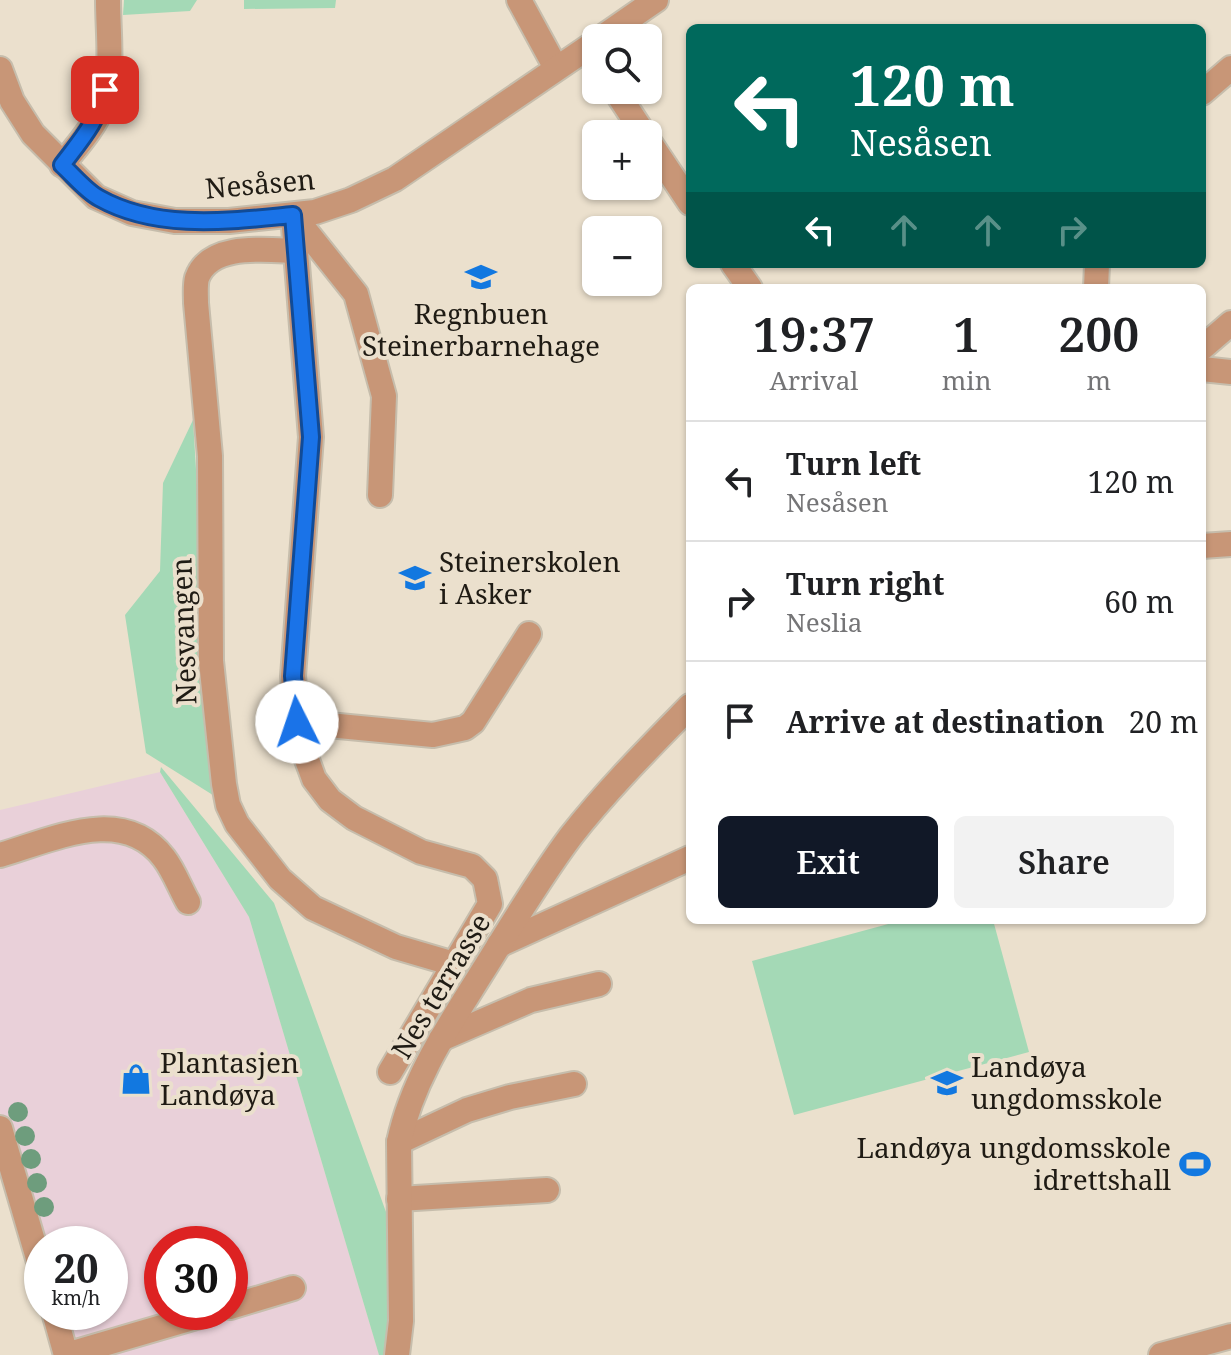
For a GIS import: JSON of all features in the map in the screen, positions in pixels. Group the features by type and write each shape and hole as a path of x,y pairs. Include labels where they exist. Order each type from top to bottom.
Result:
{"street":[{"path":"62,165 89,130 101,108 109,73 108,0"},
{"path":"519,0 556,68"},
{"name":"Nesåsen","path":"625,24 656,0"},
{"name":"Nesåsen","path":"0,69 12,101 33,134 96,197 132,213 175,221 229,221 293,215 335,207 395,179 556,68 582,54"},
{"path":"1206,90 1231,68"},
{"path":"662,161 686,197"},
{"path":"293,215 311,437 293,676 302,746 314,779 330,800 354,818 421,852 472,866 485,879 490,904 390,1072"},
{"path":"293,215 356,294 384,396 380,495"},
{"name":"Nesvangen","path":"296,251 239,250 206,263 196,279 210,456 211,661 228,805 237,824 280,879 313,908 396,947 454,964"},
{"path":"1206,345 1231,323"},
{"path":"1206,369 1231,372"},
{"path":"1206,546 1231,544"},
{"path":"297,722 433,735 465,728 473,722 529,634"},
{"name":"Nes terrasse","path":"397,1355 401,1321 399,1142 404,1115 425,1067 499,945 579,826 686,710"},
{"path":"0,855 70,833 107,828 133,833 152,845 165,859 188,902"},
{"path":"499,945 686,860"},
{"path":"441,1039 531,1000 599,984"},
{"path":"399,1142 467,1110 510,1097 574,1084"},
{"path":"0,1128 29,1226"},
{"path":"399,1199 547,1190"},
{"path":"248,1302 293,1288"},
{"path":"59,1330 66,1355 151,1330"},
{"path":"1161,1355 1231,1336"}],"shaded area":[{"path":"160,772 249,917 379,1355 69,1355 62,1330 128,1330 128,1226 32,1226 0,1112 0,810"}],"green space":[{"path":"124,0 197,0 190,11 123,15"},
{"path":"244,0 336,0 335,8 244,9"},
{"path":"193,420 216,797 146,753 125,615 160,571 163,483"},
{"path":"161,767 274,903 390,1223 390,1355 379,1355 249,917 160,772"},
{"name":"Landøya ungdomsskole","path":"888,924 994,924 1029,1052 794,1115 752,961"}],"place":[{"name":"Regnbuen Steinerbarnehage","path":"481,277"},
{"name":"Steinerskolen i Asker","path":"415,578"},
{"name":"Plantasjen Landøya","path":"136,1079"},
{"name":"Landøya ungdomsskole","path":"947,1083"},
{"name":"Landøya ungdomsskole idrettshall","path":"1195,1164"}],"route":[{"path":"105,90 101,108 89,130 62,165 96,197 132,213 175,221 229,221 293,215 311,437 293,676 297,722"}]}
